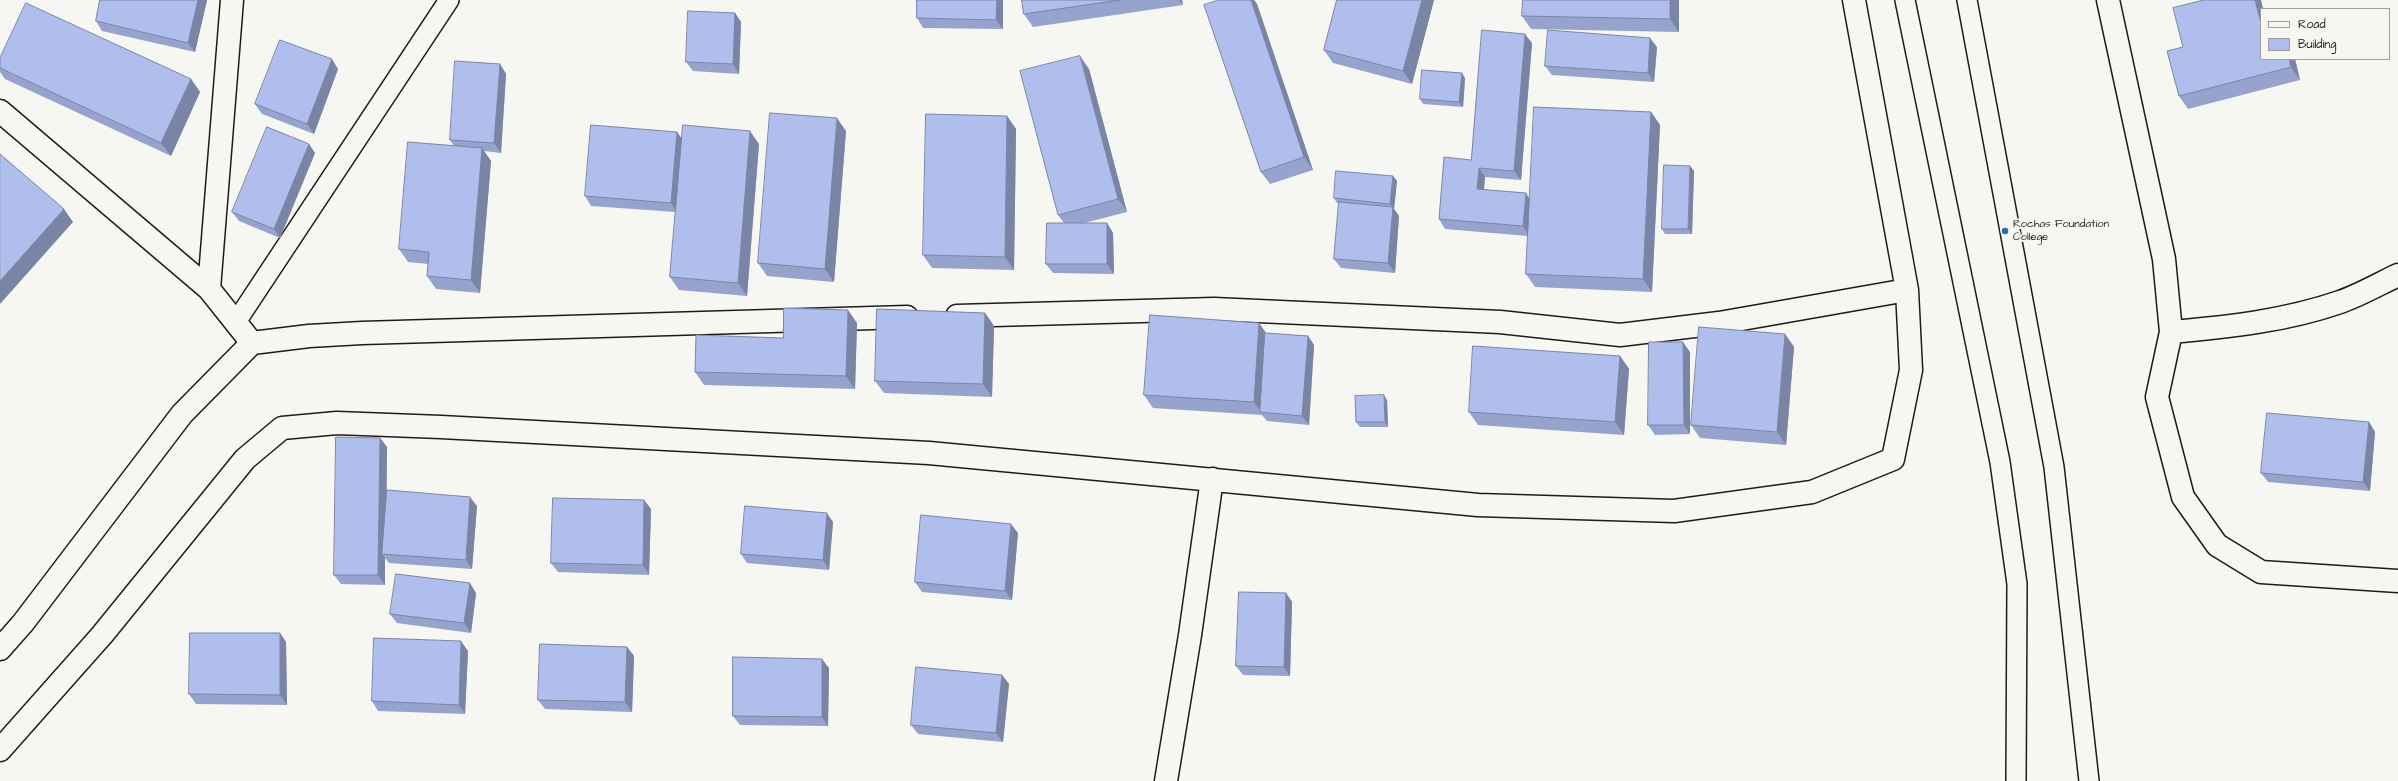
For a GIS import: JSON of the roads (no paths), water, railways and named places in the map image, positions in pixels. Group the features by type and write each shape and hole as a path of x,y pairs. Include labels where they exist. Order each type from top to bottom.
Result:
{"street":[{"path":"209,289 232,0"},
{"path":"0,750 102,635 245,459 282,428 337,423 449,427 929,454 1212,479 1478,505 1674,511 1812,492 1893,459 1911,370 1907,290 1854,0"},
{"path":"2108,0 2164,259 2171,332 2157,397 2183,497 2217,546 2261,572 2398,581"},
{"path":"0,111 209,289 252,343"},
{"path":"2171,332 2236,326 2282,318 2340,302 2398,275"},
{"path":"0,649 23,623 182,414 252,343 308,336 362,333 1214,309 1500,322 1620,335 1719,323 1907,290"},
{"path":"1166,781 1190,635 1212,479"}],"lane":[{"path":"236,322 449,0"},
{"path":"1905,0 2001,470 2017,584 2016,781"},
{"path":"1967,0 2054,467 2089,781"}],"place":[{"name":"Rochas Foundation College","path":"2005,231"}]}
